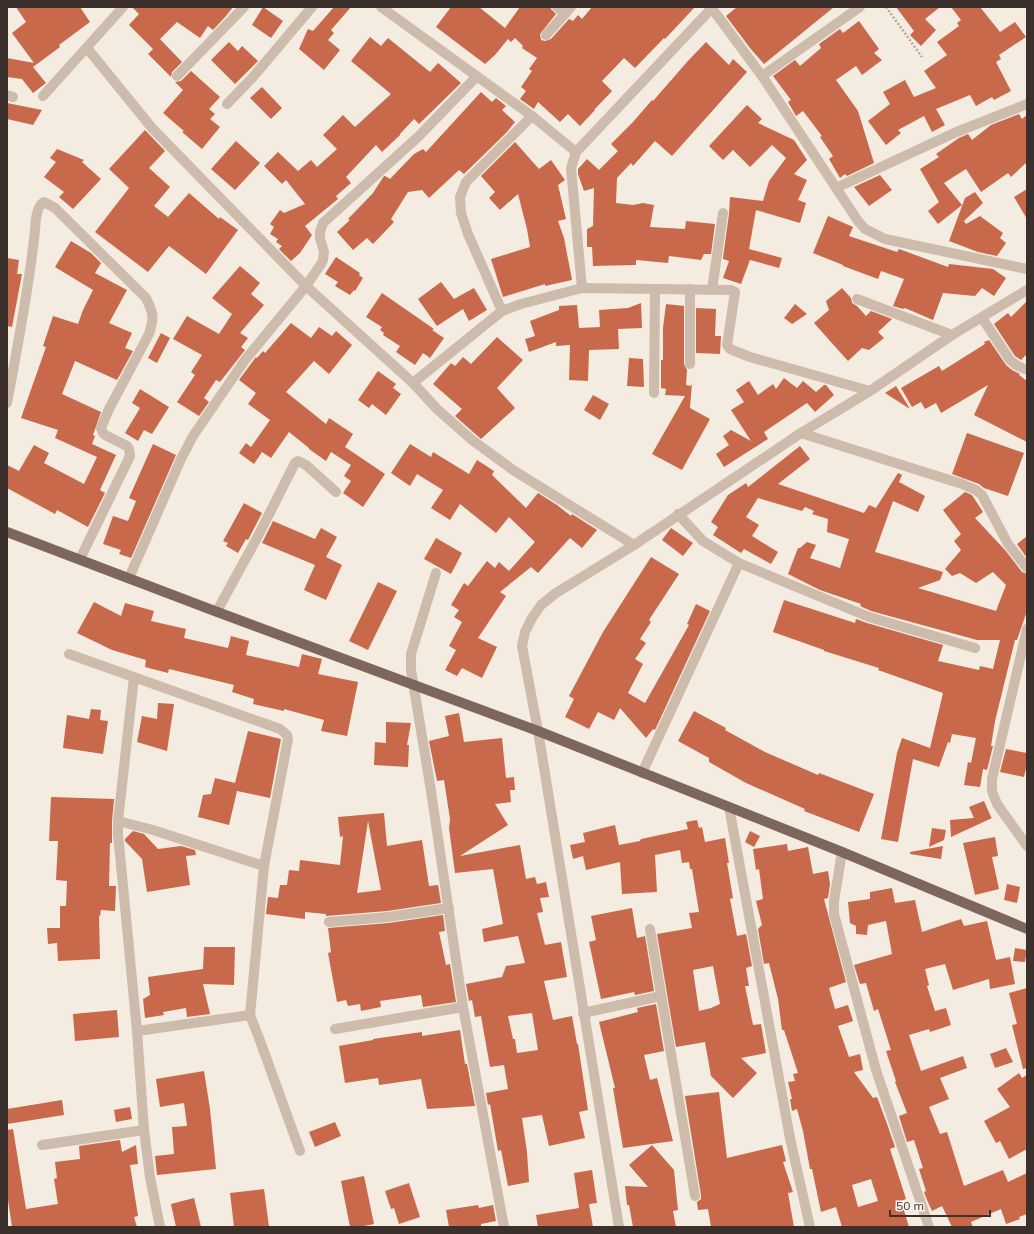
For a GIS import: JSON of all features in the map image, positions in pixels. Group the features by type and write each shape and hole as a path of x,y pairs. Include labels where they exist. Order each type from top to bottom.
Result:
{"main road":[{"path":"7,532 217,612 538,731 842,852 1027,929"}],"street":[{"path":"43,96 123,7"},
{"path":"177,76 244,7"},
{"path":"227,104 253,77 312,7"},
{"path":"381,7 532,116 576,152"},
{"path":"762,76 860,7"},
{"path":"582,288 571,168 576,152 712,8 762,76 858,222 865,229 885,239 1027,269"},
{"path":"546,35 564,9"},
{"path":"87,48 152,128 306,286 413,384 437,409 486,451 513,470 634,545"},
{"path":"129,578 180,459 193,436 245,360 306,286 323,260 324,252 320,232 326,220 349,201 419,136 478,76"},
{"path":"836,188 954,133 1027,104"},
{"path":"502,311 468,234 461,213 460,197 466,182 532,116"},
{"path":"7,403 23,315 37,218 41,204 44,202 55,208 146,298 151,309 153,321 149,334 109,409 101,428 105,436 127,446 130,456 80,559"},
{"path":"712,290 723,213"},
{"path":"413,384 502,311 521,304 582,288 690,289 731,290 735,292 727,344 730,349 750,358 870,392"},
{"path":"654,393 655,289"},
{"path":"690,289 690,364"},
{"path":"619,1227 538,731 522,646 525,632 532,618 542,605 556,593 634,545 678,514 801,433 870,392 952,335 1027,290"},
{"path":"857,299 952,335"},
{"path":"982,318 1010,360 1016,365 1027,370"},
{"path":"801,433 962,484 976,490 982,495 1008,544 1027,568"},
{"path":"217,612 295,463 298,461 306,465 336,492"},
{"path":"678,514 704,541 739,563 869,617 976,648"},
{"path":"642,773 739,563"},
{"path":"436,573 410,661 463,1007 504,1227"},
{"path":"1027,629 992,779 992,791 997,804 1027,846"},
{"path":"69,654 280,730 287,735 288,739 264,866 250,1015 300,1151"},
{"path":"134,677 118,821 137,1031 144,1130 150,1177 160,1227"},
{"path":"730,807 790,1138 810,1227"},
{"path":"118,821 153,830 264,866"},
{"path":"842,852 834,901 834,914 876,1070 929,1227"},
{"path":"329,922 388,917 449,908"},
{"path":"650,929 695,1196"},
{"path":"583,1013 661,996"},
{"path":"335,1029 463,1007"},
{"path":"137,1031 250,1015"},
{"path":"42,1145 144,1130"}],"path":[{"path":"886,7 922,57"}],"building":[{"path":"16,7 80,7 90,22 33,67 46,83 33,93 22,79 7,77 7,58 34,63 12,33 26,22"},
{"path":"132,7 233,7 213,30 208,26 200,38 177,22 160,39 182,62 172,72 171,77 148,54 153,49 129,25 139,14"},
{"path":"263,7 283,21 271,38 252,25"},
{"path":"334,7 351,7 331,30 334,33 328,40 340,50 324,70 299,49 308,29 313,31"},
{"path":"451,7 479,7 505,28 520,7 551,7 556,14 540,34 541,40 545,41 551,39 569,19 573,21 578,15 582,19 592,7 695,7 635,68 624,58 602,81 612,91 580,126 568,114 560,122 538,102 534,109 520,99 526,91 521,87 532,71 529,69 537,58 522,48 523,46 515,38 511,42 508,39 495,55 485,64 436,27"},
{"path":"737,7 834,7 764,64 726,16"},
{"path":"896,7 940,7 925,19 936,30 921,46 910,35 914,31"},
{"path":"951,7 980,7 1000,32 1015,22 1026,37 999,55 1001,59 996,62 1011,91 994,100 992,97 976,106 970,95 936,109 945,125 932,132 924,116 898,130 901,133 886,145 868,121 890,104 883,92 905,80 914,97 936,88 924,71 947,55 937,42 959,26 957,23 961,20"},
{"path":"859,21 879,49 874,53 882,60 862,75 856,66 836,80 858,111 874,163 847,176 845,174 840,178 829,159 833,156 820,137 822,136 803,111 796,116 788,102 791,100 773,76 795,60 800,66 821,48 819,44 840,29 843,33"},
{"path":"370,37 381,46 388,38 430,72 438,63 461,83 419,124 414,119 382,152 376,145 346,177 351,183 336,196 338,199 305,226 312,235 300,253 291,261 279,249 282,246 276,242 278,239 270,234 274,227 270,224 280,210 284,213 305,204 286,180 282,184 264,166 278,152 298,171 311,160 317,167 337,149 323,135 343,115 355,127 391,94 351,61"},
{"path":"229,42 238,51 242,46 258,61 235,84 211,60"},
{"path":"706,42 729,65 733,59 747,72 672,156 655,141 633,166 631,163 617,178 616,203 633,205 643,203 654,205 650,227 685,229 686,221 715,224 711,254 704,254 701,260 669,256 668,263 636,260 636,265 593,266 592,247 587,247 587,229 593,226 594,188 584,191 578,174 578,169 587,159 599,170 618,151 611,144 652,100 653,101"},
{"path":"191,71 220,97 209,109 215,114 210,119 220,127 202,149 163,113 183,90 175,82 181,81"},
{"path":"262,87 282,108 271,119 250,98"},
{"path":"481,92 492,102 496,98 506,106 502,110 515,122 507,132 464,174 459,170 429,198 422,190 408,192 391,219 394,222 373,244 367,238 353,250 337,232 350,220 348,219 373,193 384,176 390,179 414,154 423,149 426,152"},
{"path":"7,103 42,110 33,125 7,119"},
{"path":"747,105 762,119 758,123 794,140 807,160 794,174 807,180 798,200 806,203 800,223 756,210 749,249 782,258 779,268 750,260 741,284 723,278 729,261 723,258 730,197 763,201 769,181 786,158 772,145 750,167 733,150 723,160 709,146"},
{"path":"1019,114 1022,119 1027,115 1027,162 1011,177 1008,173 981,192 966,169 944,183 962,205 938,224 928,211 939,202 920,169 939,157 936,154 959,138 968,134 972,140 991,125"},
{"path":"145,130 165,151 149,168 170,187 154,206 168,217 189,193 219,219 220,217 238,230 206,274 169,246 148,272 95,232 129,188 109,169"},
{"path":"236,141 260,163 235,190 211,169"},
{"path":"515,142 539,169 551,160 565,180 558,185 566,219 558,221 564,238 572,280 545,286 545,284 503,297 491,259 530,247 527,229 518,194 500,210 489,198 495,192 481,176"},
{"path":"57,149 84,160 82,162 101,179 73,209 59,197 64,192 44,177 56,162 50,158"},
{"path":"880,175 892,190 869,206 854,187"},
{"path":"1027,189 1027,219 1014,197"},
{"path":"975,192 983,203 964,221 966,224 980,216 1003,233 1000,238 1006,243 997,256 978,252 949,241 965,198"},
{"path":"828,216 853,227 849,236 897,252 899,249 948,267 949,264 993,269 1006,278 994,296 982,288 975,296 943,293 933,320 905,308 903,309 893,306 904,279 881,271 878,279 813,253"},
{"path":"71,241 91,253 101,263 95,273 127,290 109,323 132,333 125,348 133,351 117,380 75,361 62,394 101,412 93,435 95,436 92,444 116,455 100,490 105,493 88,527 57,510 55,514 7,488 7,465 19,471 34,445 49,453 44,463 84,484 97,457 55,438 58,430 21,418 46,347 43,346 53,316 78,324 93,290 55,267"},
{"path":"336,257 360,273 359,275 363,278 355,291 354,290 350,295 335,286 338,282 325,274"},
{"path":"7,258 19,260 17,274 22,274 12,327 7,326"},
{"path":"240,266 260,283 251,294 264,305 240,333 248,338 241,347 245,350 220,382 216,380 204,398 209,402 199,416 177,402 195,375 191,372 202,355 173,339 187,316 219,334 232,314 212,298"},
{"path":"441,282 454,299 474,288 487,310 469,321 463,309 437,326 418,299"},
{"path":"842,288 851,298 852,303 857,306 866,316 871,311 892,319 878,332 884,338 869,350 862,348 848,361 814,323 829,310 826,301"},
{"path":"382,293 434,329 432,330 444,338 430,358 423,353 415,365 396,352 400,346 383,335 384,333 380,330 382,327 366,317"},
{"path":"1027,301 1027,354 1021,360 1015,356 994,324 1008,313 1011,317"},
{"path":"641,303 642,328 618,329 619,349 589,350 588,381 569,380 570,345 556,346 556,342 529,352 525,339 535,336 530,321 559,310 559,306 577,305 579,328 600,327 599,310 628,308"},
{"path":"666,304 684,306 684,364 687,370 686,385 691,386 692,383 690,408 710,419 682,470 652,454 685,396 665,395 666,389 661,388 661,360 663,360 663,328"},
{"path":"795,304 807,314 792,324 784,318"},
{"path":"696,308 716,309 715,336 721,336 720,354 696,353"},
{"path":"291,323 311,338 319,327 332,336 336,331 352,345 329,374 314,361 286,392 326,424 329,418 353,434 345,447 385,474 363,507 343,493 351,481 344,476 351,465 331,452 326,461 289,432 271,458 262,452 254,464 239,453 246,443 251,447 270,420 248,404 256,393 239,380 256,357 257,358 263,351 265,353"},
{"path":"161,333 170,338 157,363 148,358"},
{"path":"497,337 523,360 497,388 515,408 481,439 455,416 462,409 433,384 451,363 455,366 463,357 471,364"},
{"path":"989,340 1006,365 1020,374 1019,375 1027,381 1027,442 974,415 988,385 941,413 936,403 925,409 921,402 912,407 901,388 939,366 942,371"},
{"path":"629,358 643,359 644,387 627,386"},
{"path":"378,371 396,384 393,388 401,394 386,415 372,404 369,408 358,400"},
{"path":"784,378 797,388 803,381 816,392 826,385 834,395 815,412 807,403 764,432 768,439 724,467 716,454 729,445 723,436 731,430 751,441 731,410 744,402 736,390 749,381 758,395 773,384 776,389"},
{"path":"896,386 910,409 885,393"},
{"path":"140,389 169,407 152,434 144,430 138,441 125,433 140,408 132,403"},
{"path":"593,395 609,404 600,420 584,410"},
{"path":"967,433 1024,453 1008,496 984,488 979,484 952,474"},
{"path":"153,444 176,455 131,558 119,554 121,550 103,544 113,516 128,521 136,501 129,498"},
{"path":"410,444 431,457 433,452 469,474 477,460 494,471 492,475 526,508 538,493 571,516 572,514 597,530 582,548 570,538 538,573 531,567 500,592 506,596 478,638 497,647 482,678 462,668 457,676 445,670 456,650 449,646 462,622 454,617 459,610 451,605 464,583 468,586 487,561 495,568 499,562 509,571 535,542 509,517 496,533 460,504 450,520 431,508 443,490 417,474 410,486 391,473"},
{"path":"800,446 810,459 778,484 864,513 869,505 876,508 898,473 902,475 899,482 925,496 918,512 893,501 875,552 943,572 940,580 918,588 996,611 1006,585 993,572 976,583 960,573 952,576 945,569 961,550 954,541 961,534 943,510 965,492 972,495 983,512 975,518 1005,550 1022,572 1027,574 1027,611 1017,640 1015,640 995,721 991,746 993,746 987,770 983,769 980,787 964,785 968,762 971,763 976,738 952,734 950,743 948,742 939,767 913,759 898,842 881,839 897,753 902,738 930,748 943,693 878,670 879,668 824,651 773,632 784,600 855,623 856,619 943,645 938,661 979,670 980,666 993,669 1000,640 977,640 871,611 860,606 861,604 820,590 788,574 798,548 807,542 816,545 810,558 840,568 849,539 827,532 828,519 812,514 814,511 805,507 802,511 758,498 746,517 759,525 752,536 778,552 771,564 744,549 741,553 713,535 718,527 711,522 728,495 746,483 748,487"},
{"path":"244,503 262,513 248,540 246,539 238,553 226,546 228,543 223,541"},
{"path":"273,521 315,539 321,528 337,537 326,557 342,565 326,600 304,590 315,565 262,543"},
{"path":"671,528 693,543 683,556 662,540"},
{"path":"1027,536 1027,558 1017,544"},
{"path":"436,538 462,553 451,574 424,559"},
{"path":"651,557 679,574 649,620 651,622 640,639 646,643 635,659 643,664 628,693 645,703 689,625 687,624 696,604 710,611 655,730 653,729 646,738 620,708 614,720 598,712 589,729 565,717 574,699 569,696 603,632"},
{"path":"378,582 397,591 368,650 349,641"},
{"path":"94,602 121,616 125,603 154,611 151,621 186,629 184,638 228,648 231,636 249,641 246,655 299,667 302,654 322,659 318,674 358,682 347,736 321,731 324,720 284,709 284,711 253,704 254,699 232,692 234,685 169,669 168,673 145,667 146,660 112,650 77,633"},
{"path":"158,703 174,704 167,751 137,742 142,716 157,719"},
{"path":"91,709 101,710 100,720 108,721 103,754 63,748 67,715 89,719"},
{"path":"694,711 726,728 725,730 765,752 818,775 819,773 874,794 859,832 804,811 805,809 746,783 709,762 709,758 678,741"},
{"path":"459,713 464,742 502,738 506,778 514,777 515,790 510,790 511,802 495,804 508,825 460,856 520,845 526,879 535,877 537,884 546,882 549,897 540,898 543,912 537,913 545,945 561,942 567,977 544,981 553,1020 572,1016 578,1044 588,1110 579,1112 585,1138 549,1146 542,1115 522,1118 527,1152 529,1182 508,1186 501,1150 498,1151 490,1104 488,1105 486,1093 508,1089 504,1065 490,1067 481,1016 475,1017 472,1000 469,1001 466,984 502,977 506,966 525,963 518,936 484,942 482,929 503,924 493,869 455,873 449,828 450,819 444,780 437,781 429,741 449,736 445,716","holes":["532,1013 538,1050 517,1053 515,1039 513,1039 508,1016"]},
{"path":"386,722 411,723 407,745 409,745 408,767 374,765 375,742 386,743"},
{"path":"248,731 281,739 270,798 237,791 229,825 198,817 203,795 211,794 215,778 235,783"},
{"path":"1006,749 1027,753 1027,764 1024,777 1000,772"},
{"path":"51,797 114,799 112,843 110,843 109,886 116,886 115,911 101,910 99,916 100,959 58,961 57,943 48,944 47,928 60,928 60,906 66,906 67,881 56,880 58,841 49,841"},
{"path":"984,801 992,818 951,837 950,820 974,818 969,807"},
{"path":"384,813 387,846 422,840 429,886 438,885 441,903 387,911 326,916 326,914 305,912 305,919 266,914 268,897 278,898 280,885 287,885 289,870 299,871 300,860 340,865 343,836 340,837 338,817","holes":["368,821 381,890 357,893"]},
{"path":"697,820 699,828 702,827 705,842 725,838 729,863 727,863 733,898 730,899 737,936 746,934 752,966 746,968 749,986 745,986 753,1025 761,1024 766,1053 741,1058 757,1073 733,1098 711,1076 705,1042 676,1047 657,934 692,928 689,913 699,912 692,869 690,869 689,862 682,863 680,850 655,855 657,892 622,894 620,862 586,870 583,856 573,859 570,845 585,842 583,833 615,825 619,845 688,829 686,822","holes":["713,966 720,1004 699,1011 693,970"]},
{"path":"932,828 946,830 944,840 929,847"},
{"path":"133,831 144,834 158,849 181,846 195,850 196,855 186,856 190,885 147,892 142,859 125,841 125,839"},
{"path":"750,831 760,836 754,847 745,842"},
{"path":"995,837 998,856 992,857 999,889 975,895 963,843"},
{"path":"787,844 788,851 808,847 813,874 828,871 830,884 828,898 824,899 846,982 829,988 835,1009 848,1005 853,1021 838,1026 849,1057 860,1054 863,1070 854,1072 873,1098 877,1097 886,1121 895,1147 890,1149 906,1199 901,1201 909,1227 842,1227 836,1207 821,1212 797,1109 792,1111 790,1099 792,1099 788,1082 795,1081 793,1074 798,1073 784,1030 782,1030 778,999 769,963 764,964 758,929 762,925 756,901 763,899 759,869 756,870 753,849","holes":["871,1179 878,1201 858,1207 852,1185"]},
{"path":"943,846 941,859 910,854 910,852"},
{"path":"1007,884 1020,887 1017,903 1004,900"},
{"path":"892,888 895,903 915,900 922,932 961,919 964,926 987,921 996,960 1010,957 1015,984 990,989 989,979 953,990 945,964 925,969 929,985 927,986 935,1011 946,1008 951,1025 930,1032 929,1029 909,1035 921,1071 963,1056 967,1068 940,1078 949,1099 929,1107 940,1134 947,1132 964,1186 1003,1170 1008,1182 1027,1173 1027,1214 1019,1217 1020,1219 1006,1224 1001,1209 971,1222 973,1227 952,1227 942,1206 932,1211 927,1200 924,1192 926,1191 919,1169 923,1168 914,1140 907,1142 899,1116 907,1113 895,1082 896,1081 886,1051 891,1050 878,1009 874,1011 866,983 860,984 854,965 892,954 886,921 868,925 867,935 856,934 856,926 850,923 848,902 870,899 870,892"},
{"path":"632,908 637,938 645,936 654,991 635,995 634,992 601,999 589,942 596,940 591,916"},
{"path":"443,915 445,931 439,932 446,965 450,964 456,1002 423,1007 421,995 380,1001 381,1007 361,1011 360,1004 348,1006 346,1000 337,1002 328,953 331,952 328,928 389,923"},
{"path":"204,947 235,947 234,985 203,984 210,1014 187,1017 186,1008 163,1012 164,1015 145,1018 143,999 150,995 148,977 203,969"},
{"path":"1015,948 1027,950 1025,962 1013,961"},
{"path":"1027,988 1027,1068 1023,1069 1012,1025 1017,1024 1009,993"},
{"path":"656,1004 664,1051 644,1055 650,1080 657,1078 673,1141 623,1148 613,1088 615,1088 599,1022 638,1012 637,1008"},
{"path":"117,1010 119,1037 75,1041 73,1014"},
{"path":"460,1030 465,1064 467,1064 475,1106 427,1109 421,1079 379,1085 378,1078 345,1083 339,1046 373,1039 422,1032 422,1036"},
{"path":"1006,1048 1013,1062 995,1068 990,1054"},
{"path":"204,1071 210,1109 216,1169 157,1175 155,1156 174,1154 172,1127 187,1126 184,1103 160,1107 156,1079"},
{"path":"1019,1073 1022,1078 1027,1075 1027,1149 1009,1159 1000,1141 996,1143 984,1121 1010,1107 997,1089"},
{"path":"719,1092 727,1158 782,1145 786,1161 783,1162 793,1192 788,1193 794,1227 711,1227 708,1209 698,1210 697,1202 701,1199 701,1195 685,1096"},
{"path":"62,1100 64,1115 7,1124 7,1109"},
{"path":"130,1107 132,1119 116,1122 114,1110"},
{"path":"335,1122 341,1136 315,1147 309,1132"},
{"path":"13,1129 26,1209 58,1204 54,1179 57,1178 55,1162 80,1159 79,1146 120,1140 122,1152 136,1145 138,1164 130,1165 138,1216 134,1217 137,1227 12,1227 7,1193 7,1130"},
{"path":"652,1145 674,1170 678,1210 673,1211 676,1227 633,1227 629,1205 627,1205 625,1186 648,1187 629,1165"},
{"path":"592,1170 597,1203 589,1204 593,1227 538,1227 536,1215 579,1208 574,1173"},
{"path":"364,1176 374,1224 350,1227 341,1181"},
{"path":"409,1183 420,1217 399,1224 394,1208 391,1209 385,1191"},
{"path":"264,1189 269,1227 234,1227 230,1193"},
{"path":"194,1198 201,1227 176,1227 171,1204"},
{"path":"478,1205 479,1208 493,1205 496,1221 481,1224 481,1227 449,1227 446,1210"}]}
